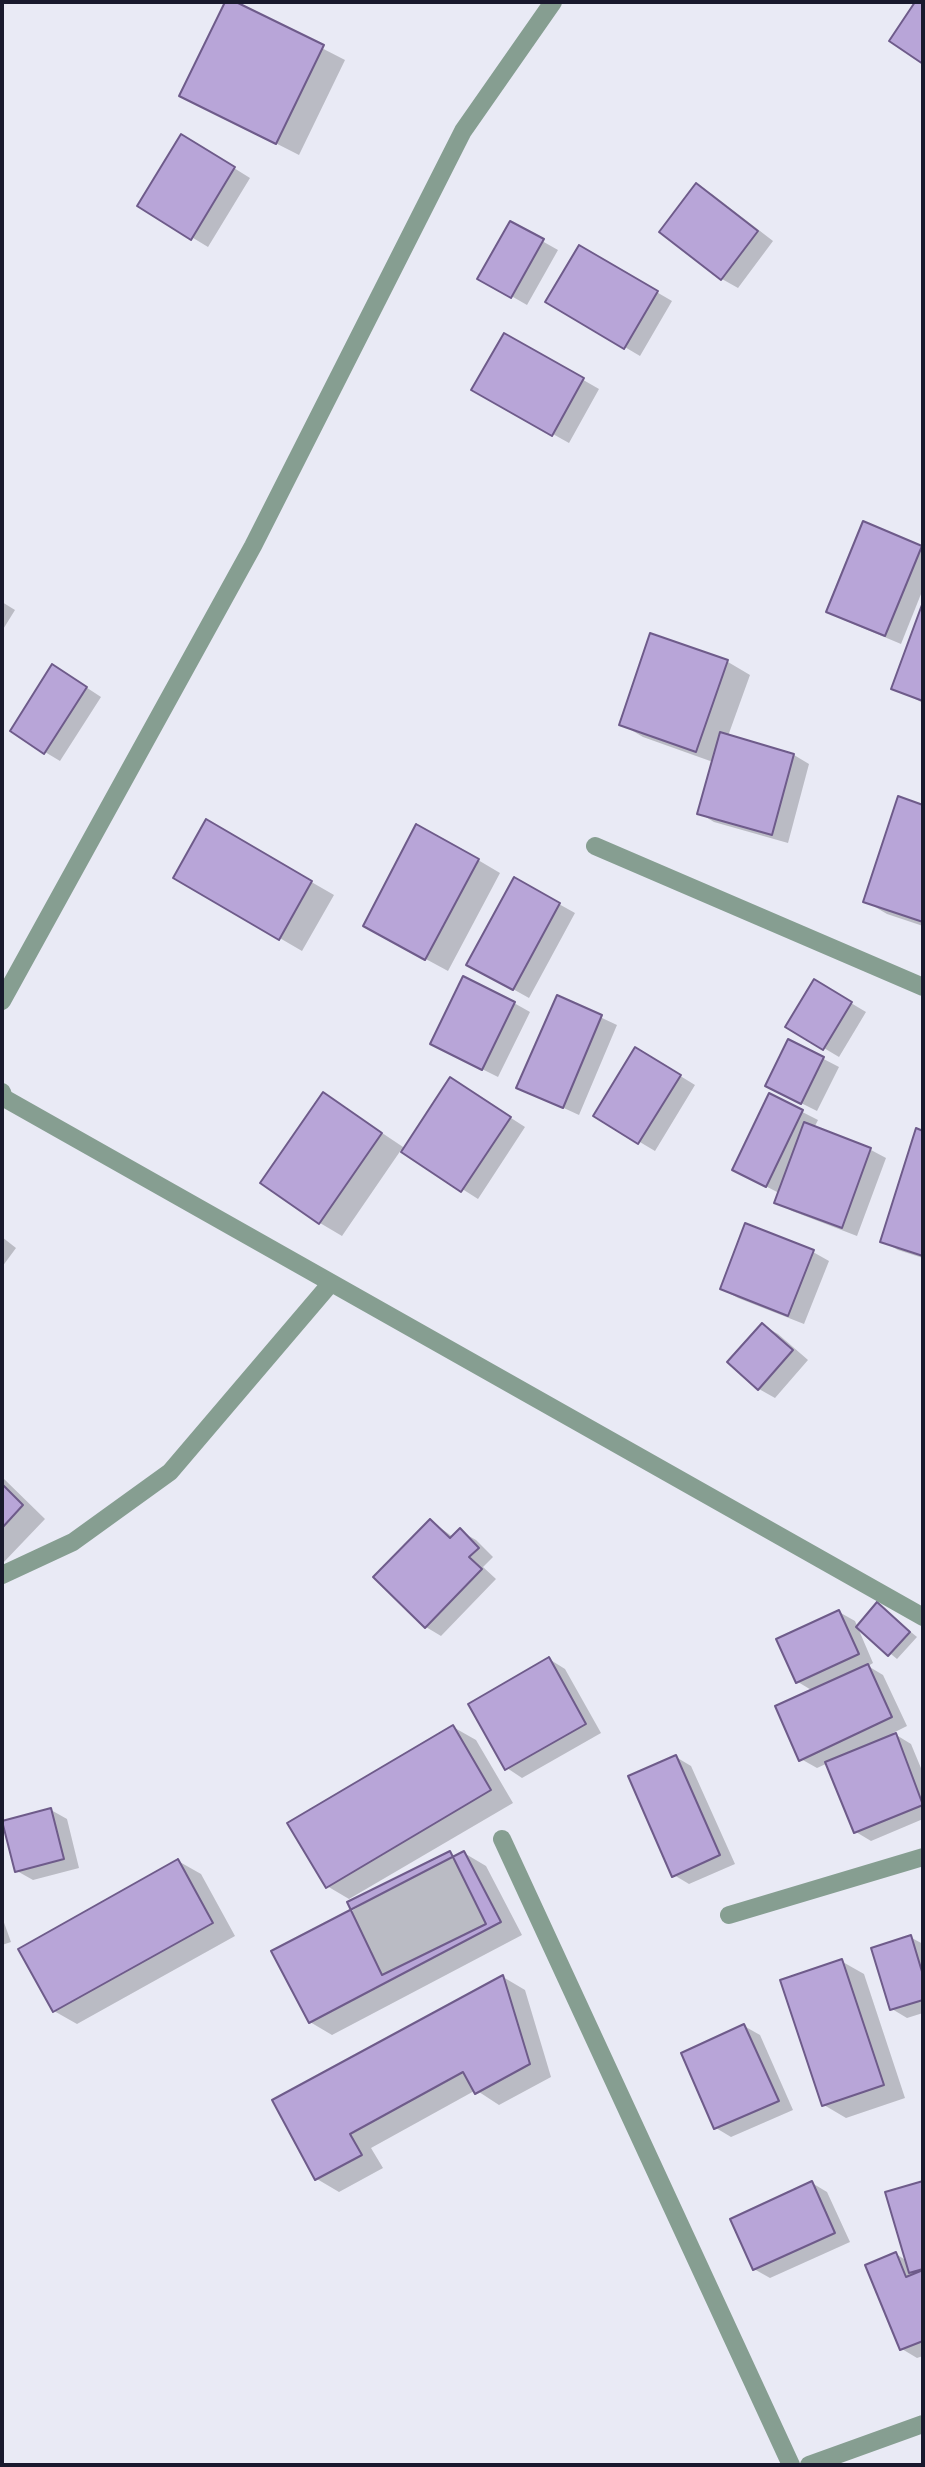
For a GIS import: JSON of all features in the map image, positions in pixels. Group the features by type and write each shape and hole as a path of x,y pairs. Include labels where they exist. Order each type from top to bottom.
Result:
{"street":[{"path":"2,1001 253,546 463,131 553,2"},
{"path":"595,846 923,987"},
{"path":"2,1092 4,1098 923,1617"},
{"path":"2,1575 72,1542 170,1472 331,1283"},
{"path":"502,1839 791,2465"},
{"path":"729,1915 923,1857"},
{"path":"808,2465 923,2424"}],"building":[{"path":"225,2 236,2 324,45 276,144 179,96"},
{"path":"915,2 923,2 923,64 889,41"},
{"path":"181,134 235,167 191,240 137,206"},
{"path":"696,183 758,231 721,280 659,232"},
{"path":"510,221 544,239 511,298 477,279"},
{"path":"579,245 658,291 624,349 545,302"},
{"path":"504,333 584,378 552,436 471,390"},
{"path":"863,521 922,546 885,636 826,612"},
{"path":"923,602 923,701 891,689"},
{"path":"650,633 728,660 696,752 619,725"},
{"path":"52,664 87,687 44,754 10,731"},
{"path":"720,732 794,754 772,835 697,814"},
{"path":"898,796 923,805 923,922 863,902"},
{"path":"206,819 312,881 279,940 173,878"},
{"path":"416,824 479,859 425,960 363,926"},
{"path":"514,877 560,903 513,990 466,965"},
{"path":"463,976 515,1002 482,1070 430,1044"},
{"path":"814,979 852,1002 823,1050 785,1027"},
{"path":"557,995 602,1015 563,1108 516,1088"},
{"path":"788,1039 824,1057 801,1104 765,1086"},
{"path":"635,1047 681,1075 638,1144 593,1116"},
{"path":"450,1077 511,1117 461,1192 401,1152"},
{"path":"323,1092 382,1133 319,1224 260,1183"},
{"path":"769,1093 803,1110 766,1187 732,1170"},
{"path":"804,1122 871,1148 842,1228 774,1203"},
{"path":"916,1128 923,1131 923,1256 880,1242"},
{"path":"745,1223 814,1250 788,1316 720,1289"},
{"path":"762,1323 793,1350 758,1390 727,1362"},
{"path":"2,1484 23,1505 2,1528"},
{"path":"430,1519 450,1538 460,1528 479,1548 469,1557 482,1569 425,1628 373,1577"},
{"path":"877,1602 910,1632 888,1656 856,1627"},
{"path":"839,1610 859,1654 796,1683 776,1639"},
{"path":"549,1657 586,1724 505,1770 468,1704"},
{"path":"868,1664 892,1717 799,1761 775,1706"},
{"path":"453,1725 491,1790 326,1888 287,1823"},
{"path":"896,1733 923,1805 854,1833 825,1762"},
{"path":"676,1755 720,1855 672,1877 628,1776"},
{"path":"51,1808 64,1859 15,1872 2,1821"},
{"path":"450,1851 486,1924 382,1975 347,1902"},
{"path":"464,1851 501,1922 309,2023 271,1951"},
{"path":"178,1859 213,1923 53,2012 18,1949"},
{"path":"911,1935 923,1975 923,2000 890,2010 871,1948"},
{"path":"842,1959 884,2085 822,2106 780,1980"},
{"path":"503,1975 530,2064 475,2094 463,2072 350,2134 362,2155 315,2180 272,2100"},
{"path":"744,2024 779,2101 714,2129 681,2053"},
{"path":"812,2181 835,2233 753,2270 730,2219"},
{"path":"923,2181 923,2269 909,2273 885,2192"},
{"path":"896,2252 906,2277 923,2270 923,2341 900,2350 865,2265"}]}
